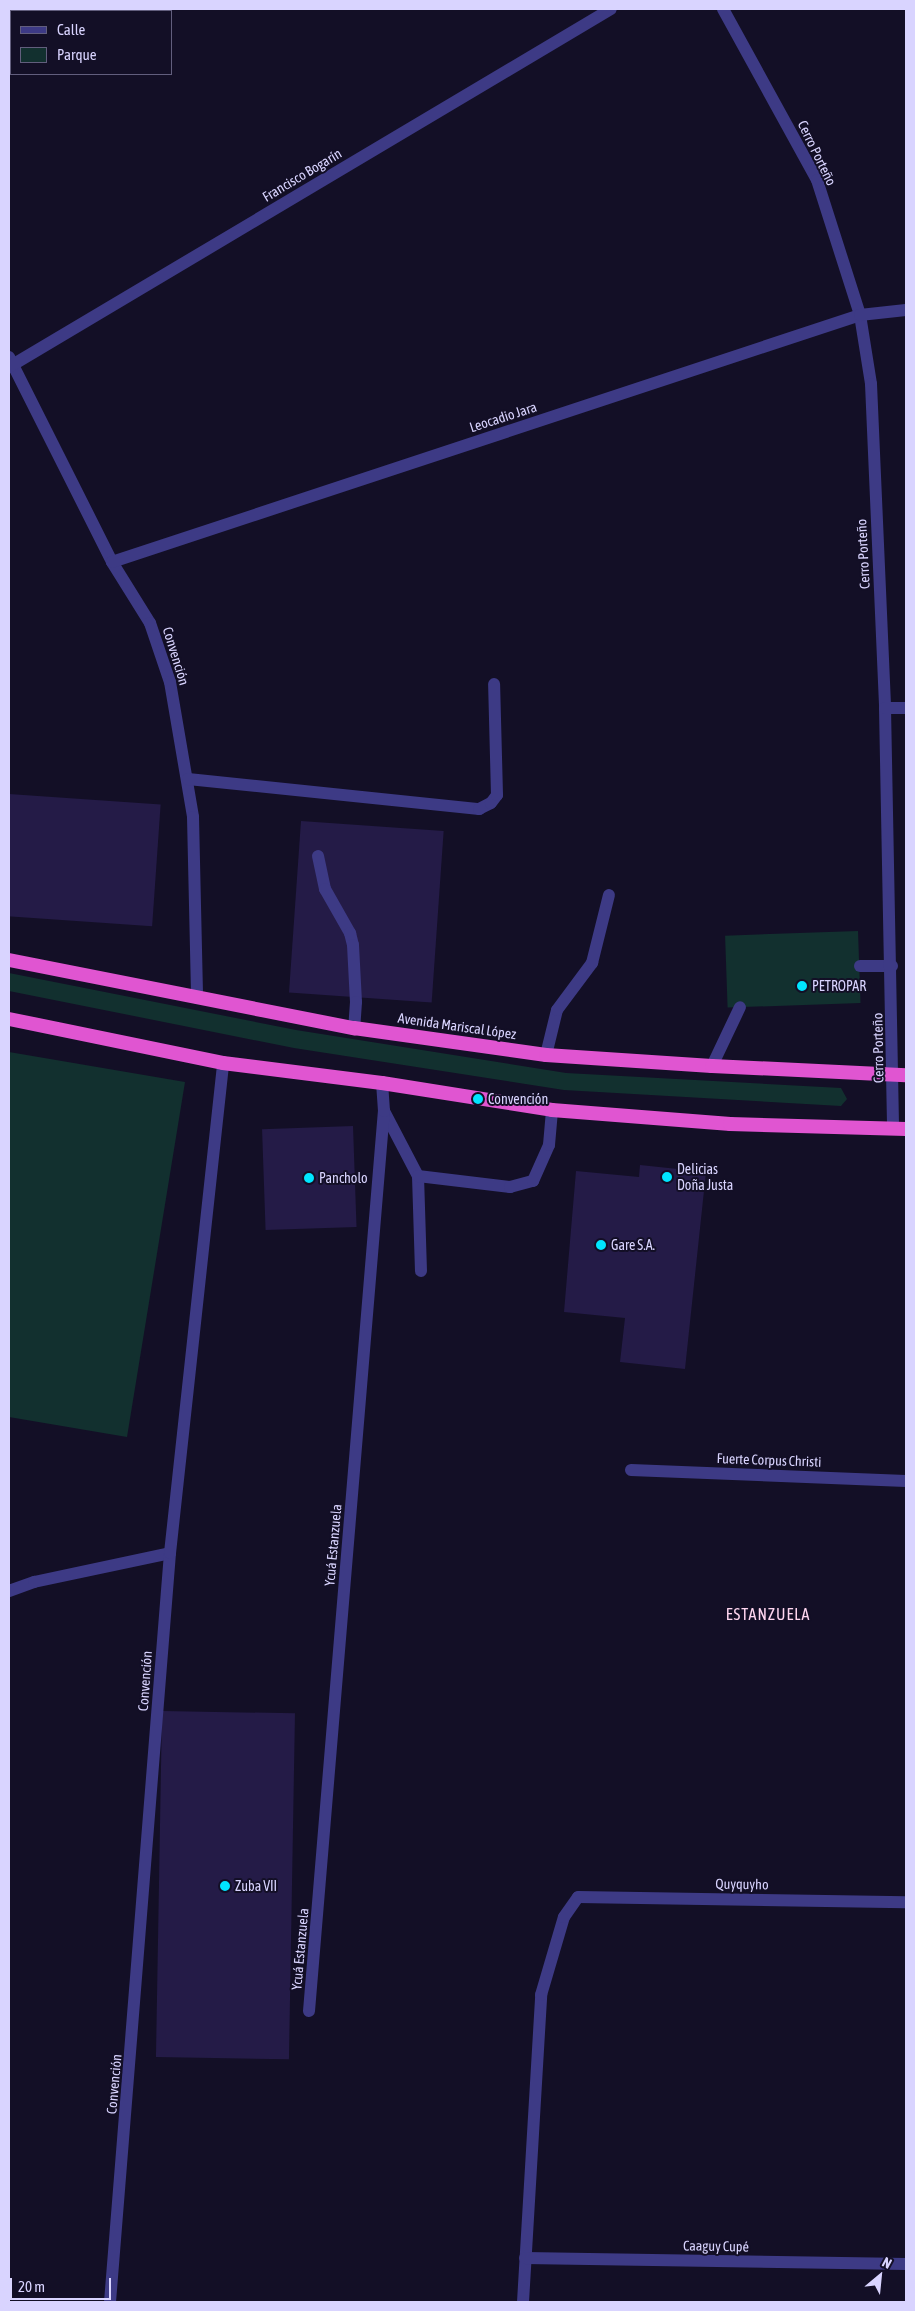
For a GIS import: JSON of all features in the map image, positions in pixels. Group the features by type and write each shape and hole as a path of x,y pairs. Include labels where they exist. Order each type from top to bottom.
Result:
{"highway":[{"name":"Avenida Mariscal López","path":"9,960 354,1028 546,1055 712,1066 900,1075"},
{"path":"9,1019 223,1063 382,1083 552,1110 730,1124 900,1129"}],"street":[{"name":"Francisco Bogarín","path":"10,363 611,9"},
{"name":"Cerro Porteño","path":"723,9 816,180 860,315 871,384 885,708 892,966 900,1075 900,1129"},
{"name":"Leocadio Jara","path":"112,562 860,315 906,310"},
{"name":"Convención","path":"10,363 112,562 150,623 170,682 193,816 197,998"},
{"path":"188,779 479,809 492,804 497,795 494,684"},
{"path":"885,708 906,708"},
{"path":"318,856 325,888 350,933 353,945 356,1002 354,1028"},
{"path":"546,1055 557,1010 592,963 609,895"},
{"path":"860,966 892,966"},
{"path":"712,1066 740,1007"},
{"name":"Convención","path":"110,2302 170,1553 223,1063"},
{"name":"Ycuá Estanzuela","path":"310,2011 384,1110 382,1083"},
{"path":"384,1110 418,1176 421,1272"},
{"path":"418,1176 510,1187 533,1181 549,1145 552,1110"},
{"name":"Fuerte Corpus Christi","path":"631,1470 906,1481"},
{"path":"9,1591 34,1582 170,1553"},
{"name":"Quyquyho","path":"525,2258 541,1995 564,1917 578,1897 906,1902"},
{"path":"523,2302 525,2258"},
{"name":"Caaguy Cupé","path":"525,2258 906,2264"}],"green space":[{"path":"858,931 861,1003 728,1008 725,936"},
{"path":"9,973 296,1030 566,1073 841,1088 847,1099 841,1106 564,1090 294,1048 9,991"},
{"path":"9,1052 185,1082 127,1437 9,1417"}],"building":[{"path":"9,794 161,805 152,926 9,916"},
{"path":"301,821 444,831 432,1003 289,993"},
{"name":"Pancholo","path":"353,1126 357,1227 266,1230 262,1129"},
{"path":"640,1165 706,1172 685,1369 620,1362 625,1318 564,1312 576,1171 639,1177"},
{"name":"Zuba VII","path":"162,1711 295,1713 289,2059 156,2057"}],"place":[{"name":"PETROPAR","path":"802,986"},
{"name":"Convención","path":"478,1099"},
{"name":"Delicias Doña Justa","path":"667,1177"},
{"name":"Pancholo","path":"309,1178"},
{"name":"Gare S.A.","path":"601,1245"},
{"name":"Zuba VII","path":"225,1886"}],"district":[{"name":"ESTANZUELA","path":"768,1614"}]}
